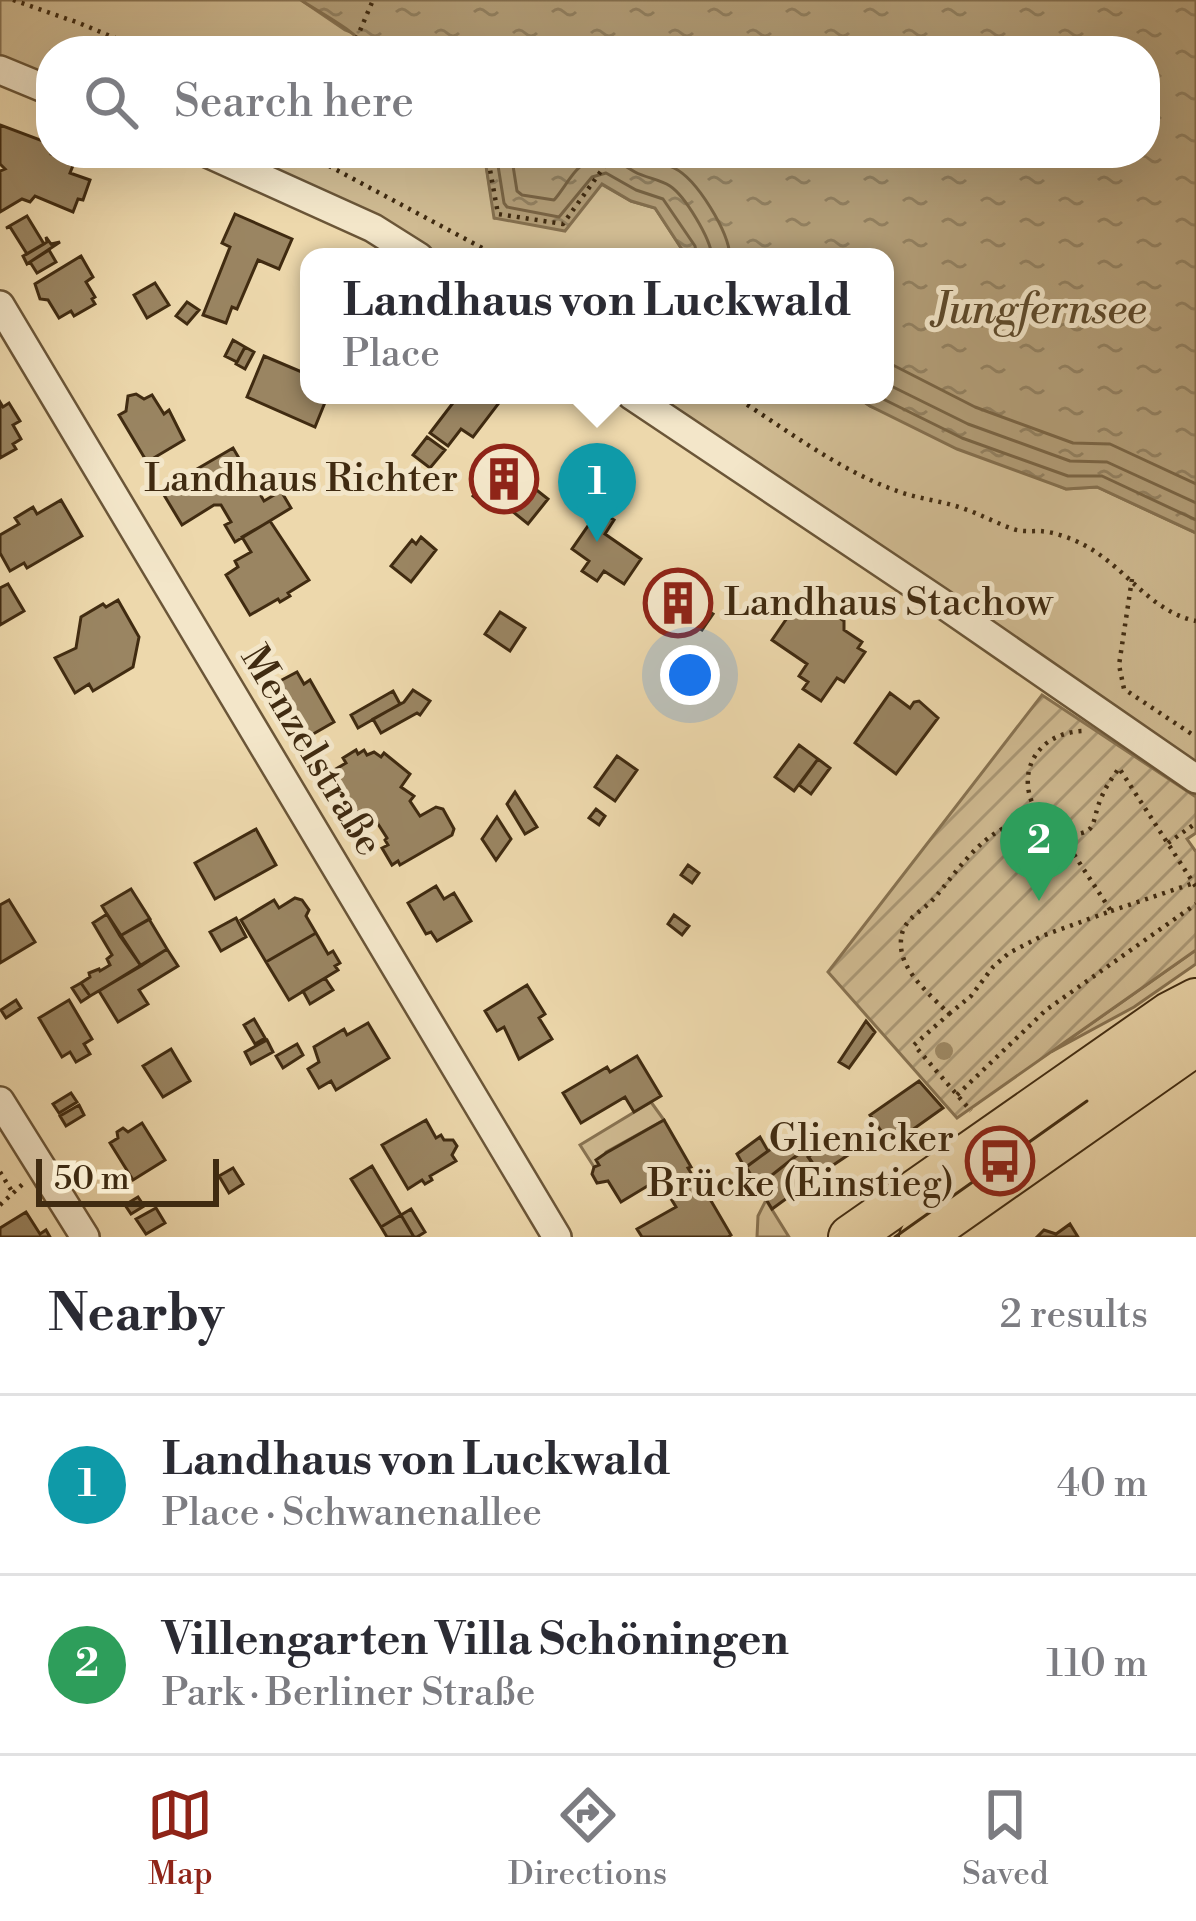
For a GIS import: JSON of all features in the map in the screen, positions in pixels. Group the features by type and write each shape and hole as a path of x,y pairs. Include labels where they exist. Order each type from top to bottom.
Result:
{"main road":[{"path":"850,1237 1168,1014 1196,1000"},
{"path":"921,1237 1196,1044"}],"street":[{"path":"0,70 36,85"},
{"path":"239,168 404,248"},
{"name":"Menzelstraße","path":"0,305 557,1237"},
{"path":"644,404 1196,779"},
{"path":"0,1101 85,1237"}],"path":[{"path":"14,0 110,36"},
{"path":"358,36 373,0"},
{"path":"333,168 483,248"},
{"path":"490,168 498,214 563,224 603,168"},
{"path":"746,404 821,453 904,494 959,507 1018,531 1046,531 1079,542 1108,559 1174,616 1196,621"},
{"path":"1132,579 1119,665 1124,689 1196,737"},
{"path":"1086,730 1055,735 1038,752 1027,780 1028,793 1046,824 1063,835 1111,911"},
{"path":"1063,835 1086,833 1093,827 1103,794 1119,768 1195,885 1042,936 993,967 971,996 914,1045 957,1095 1046,1010 1196,904"},
{"path":"1168,843 1196,823"},
{"path":"950,1014 904,962 903,928 996,832 1013,825 1046,824"},
{"path":"0,1172 13,1193"}],"shaded area":[{"path":"0,0 301,0 361,36 36,36 36,95 0,80"},
{"path":"220,168 487,168 495,218 601,184 655,208 681,248 385,248 328,211"},
{"path":"629,404 867,404 1066,489 1097,487 1196,533 1196,797 1135,758 1141,753"},
{"path":"1042,695 1196,797 1196,833 1187,839 1196,852 1196,950 957,1118 828,972"},
{"path":"1196,950 1196,964 1134,1007 1051,1052"},
{"path":"651,1102 664,1120 606,1152 594,1167 580,1145"},
{"path":"766,1200 789,1237 757,1237 758,1216"}],"water":[{"name":"Jungfernsee","path":"301,0 1196,0 1196,533 1097,487 1066,489 957,449 867,404 894,404 894,248 681,248 655,208 602,184 565,231 494,218 486,168 1160,168 1160,36 355,36"}],"building":[{"path":"0,125 36,138 36,168 72,168 70,173 90,180 73,212 35,196 0,212 0,171 5,169 0,164"},
{"path":"235,214 292,239 279,269 258,260 226,323 203,315 230,247 222,243"},
{"path":"27,216 44,244 27,254 10,227 6,228"},
{"path":"46,237 51,244 60,242 27,264 23,256 47,242"},
{"path":"49,250 56,262 37,273 30,262"},
{"path":"81,256 93,277 86,282 95,304 59,318 48,300 40,299 35,284"},
{"path":"155,283 169,305 147,318 134,295"},
{"path":"187,302 199,310 187,324 176,316"},
{"path":"233,340 245,347 237,362 225,356"},
{"path":"245,347 254,352 245,369 236,364"},
{"path":"264,356 300,371 300,404 324,404 315,427 247,397"},
{"path":"152,395 164,414 169,410 184,440 147,462 119,415 126,411 128,396 144,399"},
{"path":"0,402 3,407 9,403 20,421 13,425 21,439 13,444 16,449 0,458"},
{"path":"452,404 498,404 473,437 461,429 448,446 430,433"},
{"path":"427,437 445,450 430,468 413,455"},
{"path":"233,448 264,501 281,491 291,508 235,542 221,505 182,525 161,490"},
{"name":"Landhaus Richter","path":"500,461 548,499 528,524 496,498 488,508 473,496"},
{"path":"61,500 82,536 27,568 24,563 10,571 0,553 0,535 19,524 15,518 33,507 37,514"},
{"path":"599,510 614,520 605,534 641,559 624,584 604,571 597,581 582,571 589,561 572,549"},
{"path":"270,521 309,580 280,602 250,615 226,575 238,567 235,561 251,552 242,537"},
{"path":"421,537 436,550 411,582 391,566 412,540 416,544"},
{"name":"Landhaus Stachow","path":"668,574 708,601 703,608 713,614 702,630 692,624 679,634 667,626 671,620 647,605"},
{"path":"8,584 24,611 0,625 0,588"},
{"path":"118,600 139,637 133,667 93,691 89,684 75,693 55,658 76,648 81,617"},
{"path":"798,602 844,621 844,630 862,642 858,648 865,652 844,682 837,678 821,701 803,689 808,682 799,676 807,664 772,640"},
{"path":"500,612 525,628 510,651 485,634"},
{"path":"297,672 304,684 310,680 334,722 301,741 277,699 285,694 278,682"},
{"path":"413,690 430,701 420,715 381,733 373,719 404,702"},
{"path":"393,691 400,704 358,728 351,715"},
{"path":"890,693 910,708 919,701 938,718 896,774 855,743"},
{"path":"799,745 818,759 794,791 775,777"},
{"path":"356,750 381,757 384,753 410,774 401,787 414,796 410,801 420,816 436,807 443,809 454,829 452,835 392,865 382,848 388,845 387,838 376,821 361,819 329,773"},
{"path":"617,756 637,770 615,801 595,787"},
{"path":"818,759 830,768 811,794 799,785"},
{"path":"515,792 537,827 525,834 507,804"},
{"path":"596,809 605,816 599,825 589,818"},
{"path":"497,817 511,839 496,860 482,839"},
{"path":"256,829 276,865 215,899 195,863"},
{"path":"688,865 699,873 692,883 681,875"},
{"path":"436,886 444,899 454,893 471,921 437,941 431,932 426,934 408,903"},
{"path":"131,889 150,919 120,936 102,906"},
{"path":"295,898 309,910 306,916 316,933 266,962 241,920 274,900 279,908"},
{"path":"9,900 35,942 0,963 0,905"},
{"path":"107,914 141,966 90,996 81,983 89,973 110,965 107,959 112,955 93,923"},
{"path":"674,915 689,926 682,935 668,924"},
{"path":"236,918 246,937 221,951 210,932"},
{"path":"149,919 167,949 141,966 120,936"},
{"path":"316,933 328,954 333,951 340,963 335,966 338,970 289,1000 266,962"},
{"path":"167,949 178,966 139,990 148,1004 118,1022 99,991"},
{"path":"325,978 333,990 310,1004 303,991"},
{"path":"81,983 90,996 81,1002 72,988"},
{"path":"527,985 545,1014 539,1018 552,1039 519,1059 504,1027 497,1031 485,1011"},
{"path":"16,1000 21,1008 6,1018 1,1010"},
{"path":"69,1000 92,1039 84,1044 90,1054 76,1062 70,1052 62,1057 39,1018"},
{"path":"254,1019 265,1038 255,1044 244,1025"},
{"path":"866,1021 875,1032 849,1068 839,1062"},
{"path":"368,1023 389,1058 336,1090 331,1081 319,1088 308,1069 319,1062 314,1047 344,1029 347,1035"},
{"path":"267,1040 273,1052 251,1064 245,1052"},
{"path":"297,1044 303,1055 283,1068 276,1056"},
{"path":"171,1049 190,1081 163,1097 143,1066"},
{"path":"637,1056 661,1096 634,1112 625,1097 581,1123 563,1093"},
{"path":"919,1081 943,1108 891,1145 870,1115"},
{"path":"71,1093 77,1102 59,1113 53,1104"},
{"path":"79,1105 84,1115 66,1126 60,1116"},
{"path":"426,1120 436,1138 453,1140 456,1161 430,1176 432,1180 408,1189 382,1145"},
{"path":"664,1120 728,1237 642,1237 637,1229 676,1207 659,1179 621,1202 608,1181 597,1183 592,1174 599,1165 596,1160"},
{"path":"142,1123 165,1160 133,1180 110,1143 123,1128 128,1132"},
{"path":"844,1131 857,1149 820,1174 808,1157"},
{"path":"789,1136 801,1152 758,1186 746,1167"},
{"path":"760,1137 768,1151 745,1168 737,1154"},
{"path":"804,1150 820,1174 772,1209 758,1186"},
{"path":"372,1166 401,1215 381,1227 351,1179"},
{"path":"233,1168 243,1184 229,1193 219,1176"},
{"path":"138,1197 144,1206 131,1214 125,1205"},
{"path":"156,1208 165,1223 146,1234 136,1219"},
{"path":"411,1209 425,1232 417,1237 401,1215"},
{"path":"26,1212 40,1234 46,1230 50,1237 0,1237 0,1228"},
{"path":"401,1215 414,1237 387,1237 381,1227"},
{"path":"1070,1224 1078,1237 1037,1237 1044,1230 1056,1234"}],"tram line":[{"path":"895,1237 1087,1101"}],"place":[{"name":"Landhaus Richter","path":"504,479"},
{"name":"Landhaus von Luckwald","path":"597,542"},
{"name":"Landhaus Stachow","path":"678,603"},
{"name":"Villengarten Villa Schöningen","path":"1039,901"},
{"name":"Glienicker Brücke (Einstieg)","path":"1000,1161"}]}
